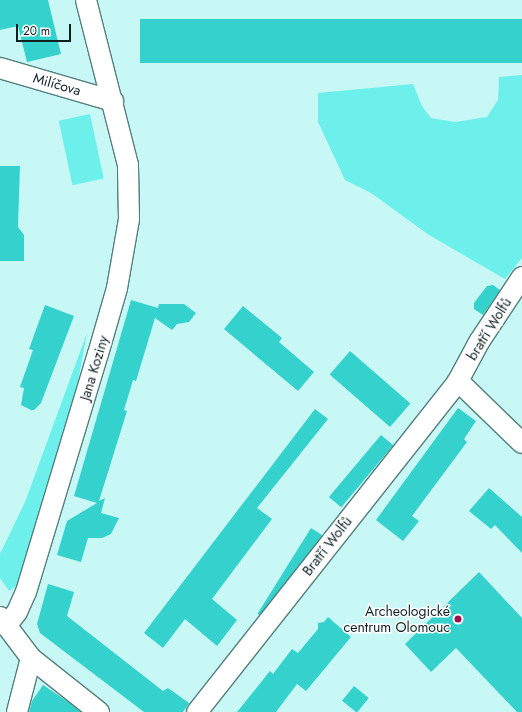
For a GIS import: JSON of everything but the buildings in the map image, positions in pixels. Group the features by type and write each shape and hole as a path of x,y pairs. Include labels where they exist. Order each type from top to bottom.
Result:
{"street":[{"name":"Jana Koziny","path":"3,621 18,612 26,592 119,280 129,219 130,197 128,165 113,101 86,0"},
{"name":"Milíčova","path":"0,68 113,101"},
{"name":"bratří Wolfů","path":"458,381 479,342 522,277"},
{"path":"458,381 522,443"},
{"name":"Bratří Wolfů","path":"197,712 458,381"},
{"path":"3,621 30,658 99,712"},
{"path":"17,712 30,658"}],"shaded area":[{"path":"522,75 522,258 505,279 429,235 371,193 345,180 318,122 318,93 413,84 422,106 431,118 455,122 487,117 498,100 499,77"},
{"path":"90,114 104,179 72,185 59,121"},
{"path":"87,333 73,408 20,583 9,591 0,578 0,554 25,502"}],"place":[{"name":"Archeologické centrum Olomouc","path":"458,619"}]}
